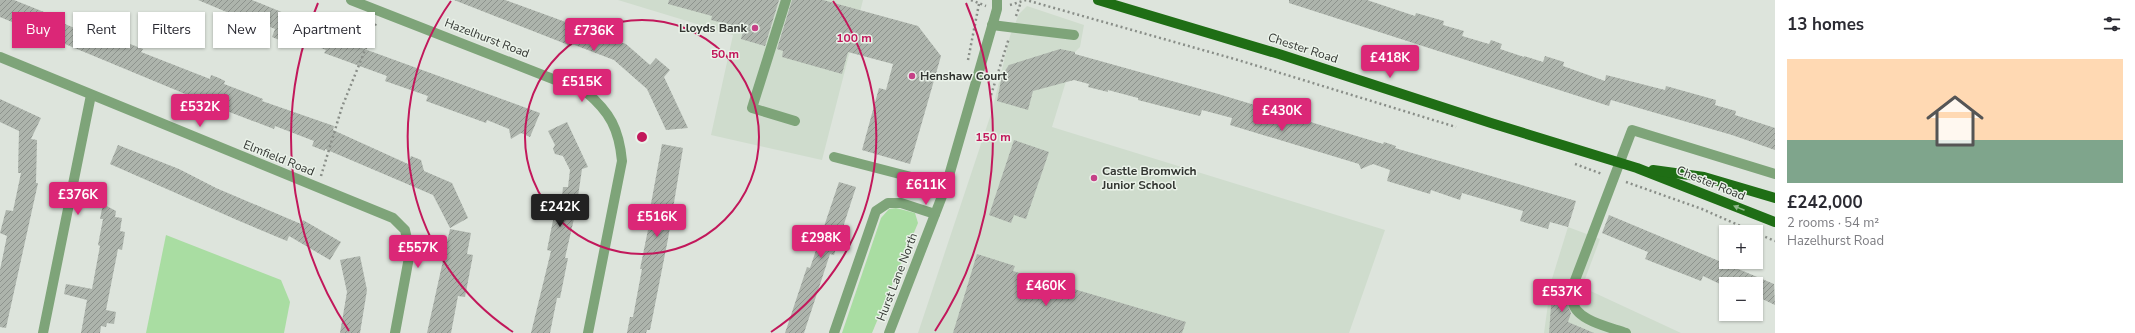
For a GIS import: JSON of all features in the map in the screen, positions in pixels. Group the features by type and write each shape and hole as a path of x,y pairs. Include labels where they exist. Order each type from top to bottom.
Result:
{"main road":[{"name":"Chester Road","path":"1098,0 1279,54 1491,123 1637,168 1775,222"},
{"name":"Chester Road","path":"1637,168 1704,177 1775,198"}],"street":[{"name":"Hazelhurst Road","path":"351,0 364,2 380,11 586,92 608,114 616,129 622,161 588,333"},
{"path":"786,0 752,108 795,121"},
{"name":"Hurst Lane North","path":"889,333 946,186 997,5"},
{"path":"992,25 1074,35"},
{"name":"Elmfield Road","path":"0,57 393,218 405,230 410,252 395,333"},
{"path":"43,333 91,95"},
{"path":"1626,333 1582,316 1575,308 1572,300 1574,284 1632,130 1775,174"},
{"path":"834,156 946,186"},
{"path":"834,333 876,211 888,203 901,203 935,214"}],"path":[{"path":"970,0 979,4 997,5 1026,0 1238,60 1459,128"},
{"path":"991,95 1021,2"},
{"path":"967,63 979,4"},
{"path":"318,188 342,107 380,11"},
{"path":"1572,163 1702,209 1739,225"},
{"path":"1763,236 1775,241"}],"shaded area":[{"path":"618,0 863,0 822,160 711,135 733,35"},
{"name":"Castle Bromwich Junior School","path":"1027,6 1084,25 1080,47 1075,52 1052,127 1385,230 1349,333 918,333 992,111 1010,36 1019,14"},
{"path":"1568,227 1600,239 1582,287 1681,333 1544,333 1551,282"}],"green space":[{"path":"896,208 915,213 918,223 872,333 842,333 881,218 889,209"},
{"path":"166,235 281,280 290,302 284,333 146,333"}],"building":[{"path":"0,0 14,0 44,12 12,12 12,22 0,17"},
{"path":"198,0 252,0 281,12 278,12 278,39 272,37 275,29 270,27 270,12 227,12"},
{"path":"454,0 505,0 626,44 650,65 656,58 670,70 664,77 688,128 666,130 647,89 614,60 572,44 571,46"},
{"path":"669,0 779,0 765,46 741,39 744,28 711,20 712,16 668,4"},
{"name":"Henshaw Court","path":"792,0 823,0 918,26 941,56 910,164 862,150 879,88 886,90 893,64 848,52 842,74 782,57 783,51 777,49"},
{"path":"1289,0 1367,0 1415,16 1416,13 1444,21 1443,25 1464,31 1462,36 1489,44 1491,40 1502,44 1500,49 1543,62 1545,56 1564,62 1563,66 1605,81 1606,75 1665,90 1666,86 1716,100 1715,105 1736,111 1735,115 1775,128 1775,150 1732,135 1611,100 1609,106 1289,3"},
{"path":"65,24 73,27 73,47 65,44"},
{"path":"130,44 143,49 141,52 210,79 211,75 219,78 225,81 224,84 263,99 262,101 334,126 333,130 408,164 411,156 421,160 424,171 452,183 468,218 450,228 433,195 325,149 325,151 312,146 314,141 275,126 274,129 219,108 75,48 130,48"},
{"path":"321,48 362,48 540,113 530,137 521,133 511,139 509,129 487,120 486,123 426,101 428,96 385,81 387,76 324,53 326,50"},
{"path":"1060,49 1075,52 1075,54 1215,93 1383,144 1384,142 1396,146 1395,148 1576,201 1568,227 1550,222 1548,229 1520,221 1523,211 1462,193 1460,200 1431,190 1430,194 1387,181 1390,170 1373,164 1361,169 1359,164 1230,125 1232,118 1202,110 1200,116 1138,100 1138,98 1108,90 1108,92 1088,87 1089,84 1074,80 1033,91 1028,110 997,101 1002,75 1009,65"},
{"path":"0,99 41,118 31,139 37,140 36,183 38,183 6,328 0,327 0,270 7,236 0,233 6,210 13,211 21,173 18,173 19,131 0,122"},
{"path":"567,122 588,167 582,169 576,210 565,258 568,258 560,298 557,298 550,333 531,333 551,251 547,250 558,196 562,197 563,187 568,187 570,170 563,156 555,154 553,149 555,145 548,131"},
{"path":"1014,140 1049,152 1026,219 1014,215 1011,223 989,215"},
{"path":"662,144 683,148 668,239 650,330 647,330 646,333 627,333 630,317 633,317 642,269 640,269 650,220 648,220"},
{"path":"118,145 179,169 216,188 301,224 303,220 341,242 330,260 289,236 287,241 237,220 110,164"},
{"path":"839,182 856,187 834,255 830,254 804,333 785,333 807,267 810,268"},
{"path":"103,204 116,211 115,217 122,218 120,231 125,232 122,250 118,249 106,310 116,312 114,324 107,323 106,327 101,326 100,333 81,333 87,300 64,294 66,284 92,289 100,246 98,245 103,219 100,219"},
{"path":"1609,215 1719,261 1719,269 1738,269 1757,277 1719,277 1719,284 1703,276 1701,281 1645,259 1648,252 1602,233"},
{"path":"450,229 471,233 467,254 473,255 465,297 458,296 451,333 427,333"},
{"path":"977,254 1015,266 1013,271 1186,322 1182,333 953,333"},
{"path":"360,256 367,290 360,333 340,333 347,292 340,260"},
{"path":"1763,279 1774,284 1775,305 1763,299"},
{"path":"1556,282 1566,287 1566,300 1571,313 1568,322 1594,333 1549,333 1552,293"}],"place":[{"name":"Lloyds Bank","path":"755,28"},
{"name":"Henshaw Court","path":"912,76"},
{"name":"Castle Bromwich Junior School","path":"1094,178"}]}
